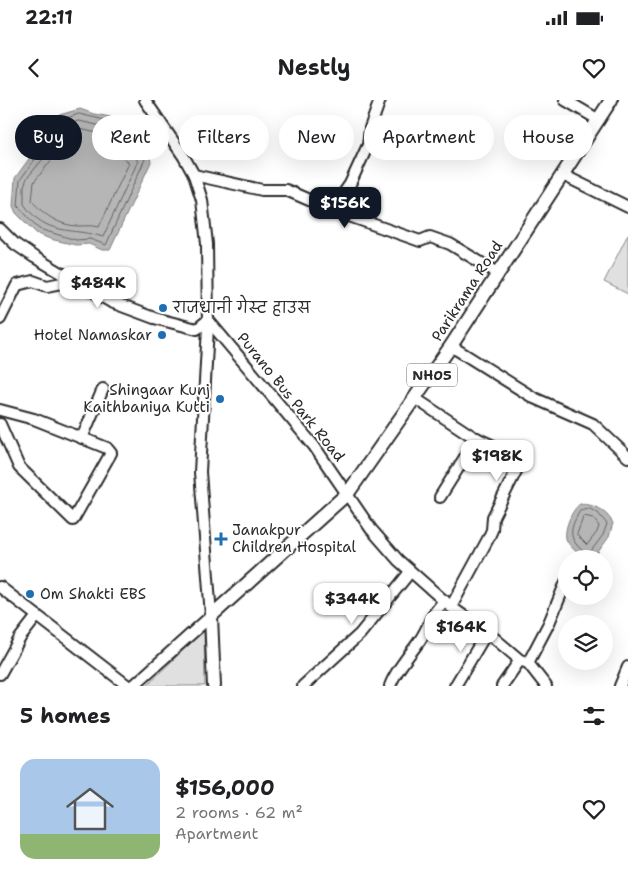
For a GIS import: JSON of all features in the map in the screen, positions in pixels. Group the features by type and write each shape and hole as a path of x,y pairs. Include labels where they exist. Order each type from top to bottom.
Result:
{"main road":[{"name":"Parikrama Road","path":"211,616 348,494 416,399 600,120 611,100"},
{"path":"211,616 214,686"}],"street":[{"path":"145,100 175,142 194,175 202,200 208,244 208,320 200,472 211,616"},
{"path":"332,210 350,184 368,145 370,128 380,100"},
{"path":"565,100 600,120"},
{"path":"194,175 262,190 286,190 332,210 420,241 430,237 450,244 498,273"},
{"path":"563,176 628,207"},
{"path":"0,229 15,244 111,302 154,318 196,329 208,320"},
{"path":"0,319 17,285 33,281 47,286 62,283 66,276"},
{"name":"Purano Bus Park Road","path":"208,320 314,446 371,529 410,572 448,604 524,661 542,684"},
{"path":"451,346 534,398 593,424 628,457"},
{"path":"82,438 103,388"},
{"path":"390,686 422,638 436,610 448,604 488,539 492,530 493,517 522,462 520,457 499,450 477,438 416,399"},
{"path":"0,410 34,419 107,448 111,453 73,520 19,468 0,424"},
{"path":"440,497 477,438"},
{"path":"302,686 360,634 410,572"},
{"path":"0,587 128,686"},
{"path":"502,686 524,661 549,623 558,601"},
{"path":"0,674 20,638 37,616"},
{"name":"NH05","path":"133,686 211,616"},
{"path":"456,686 487,632"},
{"path":"620,686 626,663"}],"shaded area":[{"path":"628,234 628,294 604,282"},
{"path":"204,630 205,686 146,686"}],"water":[{"path":"80,109 100,115 92,115 92,160 151,160 110,250 102,250 89,244 76,245 50,239 36,233 16,213 13,206 15,178 28,160 82,160 82,115 59,115"},
{"path":"580,504 600,509 613,523 609,537 600,550 574,550 567,541 566,532 569,521"}],"place":[{"name":"राजधानी गेस्ट हाउस","path":"163,308"},
{"name":"Hotel Namaskar","path":"162,335"},
{"name":"Shingaar Kunj Kaithbaniya Kutti","path":"220,399"},
{"name":"Janakpur Children Hospital","path":"221,539"},
{"name":"Om Shakti EBS","path":"30,594"}]}
